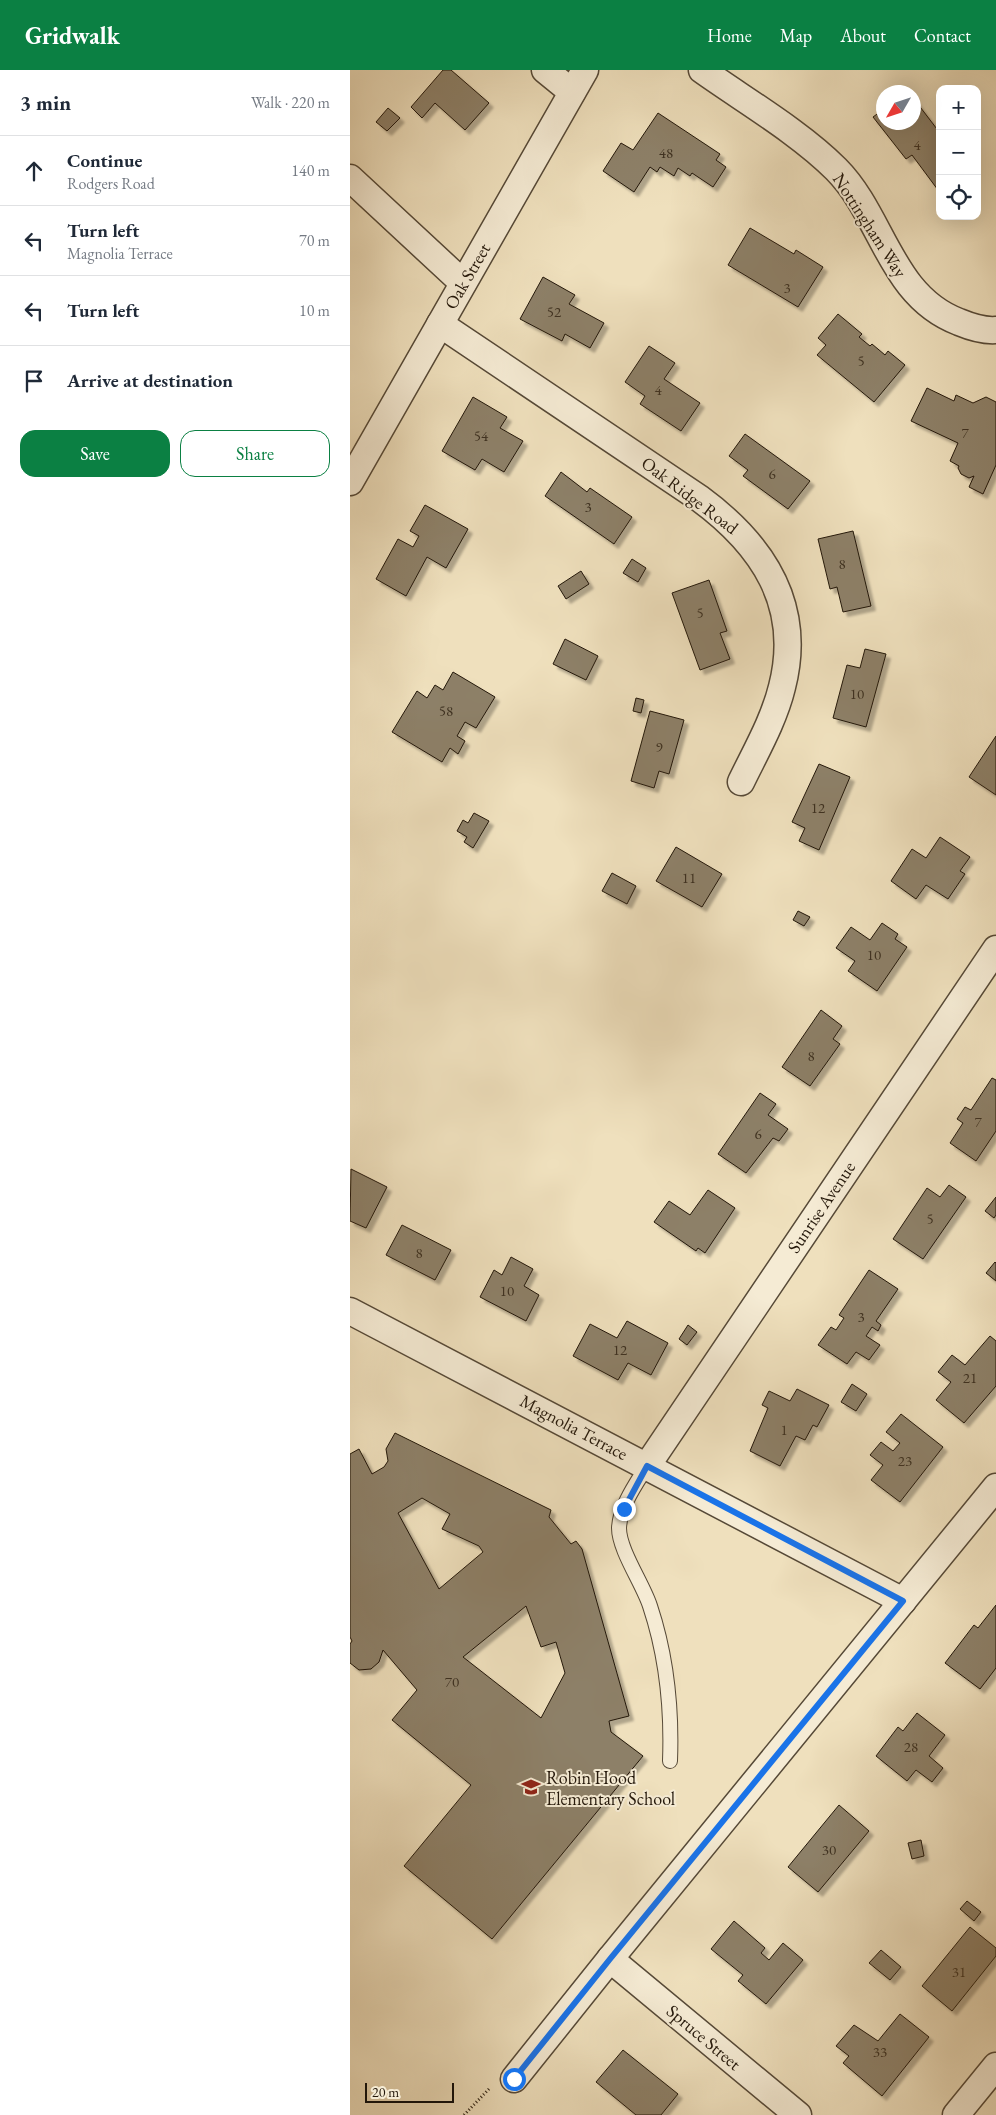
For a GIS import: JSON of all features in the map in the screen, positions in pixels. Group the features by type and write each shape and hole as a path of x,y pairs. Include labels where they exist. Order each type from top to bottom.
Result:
{"street":[{"path":"545,70 579,81"},
{"name":"Nottingham Way","path":"702,70 803,141 838,171 854,193 897,268 921,298 939,312 955,320 980,329 996,330"},
{"name":"Oak Street","path":"350,482 579,81"},
{"path":"350,178 464,283"},
{"name":"Oak Ridge Road","path":"440,324 699,498 735,527 761,558 772,577 786,620 789,641 787,665 776,707 742,782"},
{"name":"Sunrise Avenue","path":"647,1466 996,949"},
{"name":"Magnolia Terrace","path":"350,1311 903,1601"},
{"path":"514,2079 996,1487"},
{"name":"Spruce Street","path":"610,1959 798,2115"},
{"path":"956,2115 996,2066"}],"lane":[{"path":"647,1466 622,1513 619,1531 622,1544 646,1594 662,1648 670,1705 670,1762"}],"path":[{"path":"464,2115 495,2082 514,2079"}],"building":[{"path":"443,70 451,70 489,103 465,130 435,103 422,118 411,107"},
{"path":"388,108 400,118 387,131 376,122"},
{"path":"921,108 936,128 936,187 912,155 906,159 883,130 921,130"},
{"path":"658,113 720,154 716,160 726,167 713,187 692,173 690,176 678,168 674,176 660,167 657,172 650,167 634,192 603,171 621,143 633,150"},
{"path":"750,228 794,254 796,250 823,267 798,307 728,265"},
{"path":"543,277 575,295 569,304 604,323 590,348 565,334 562,341 520,319"},
{"path":"838,314 862,334 859,337 870,346 872,344 885,355 888,351 905,365 874,402 817,355 826,345 818,338"},
{"path":"649,346 675,363 664,379 700,403 681,431 640,404 645,396 625,382"},
{"path":"927,388 954,401 956,395 973,403 986,397 996,402 996,465 983,494 969,487 974,476 969,478 961,474 959,466 950,461 958,443 911,421"},
{"path":"473,397 507,417 500,428 523,441 504,472 482,459 475,470 442,451"},
{"path":"745,434 810,481 788,509 743,476 748,470 729,456"},
{"path":"561,472 587,492 590,488 632,517 614,544 545,496"},
{"path":"425,505 468,529 446,568 427,557 406,596 376,579 398,539 413,547 419,536 410,531"},
{"path":"853,531 871,606 843,612 837,587 830,589 818,539"},
{"path":"632,559 646,568 638,582 623,573"},
{"path":"581,571 589,584 566,599 558,586"},
{"path":"709,580 727,631 720,633 730,659 700,670 672,593"},
{"path":"565,639 598,656 586,680 553,664"},
{"path":"865,649 886,654 866,727 833,718 847,665 860,668"},
{"path":"453,672 495,697 476,728 465,722 457,736 465,741 458,754 450,748 442,762 392,732 417,691 427,698 435,685 443,690"},
{"path":"636,698 644,700 641,713 633,711"},
{"path":"650,711 684,720 669,774 659,771 654,788 631,781"},
{"path":"996,736 996,795 969,777"},
{"path":"819,764 850,777 819,850 799,841 805,828 792,822"},
{"path":"474,813 489,821 473,848 464,842 467,837 457,831 463,820 468,823"},
{"path":"940,837 970,857 960,871 965,874 948,899 926,885 916,899 891,881 912,849 926,858"},
{"path":"676,847 722,874 702,907 656,881"},
{"path":"612,873 636,886 627,904 602,891"},
{"path":"798,911 810,917 804,926 793,920"},
{"path":"882,923 898,934 895,939 907,947 877,991 848,971 855,961 836,948 851,927 870,940"},
{"path":"821,1010 842,1026 833,1039 840,1044 810,1086 782,1067"},
{"path":"992,1078 996,1080 996,1131 976,1161 950,1143 963,1123 957,1119 965,1107 971,1110"},
{"path":"760,1093 776,1104 768,1115 788,1129 779,1141 773,1138 746,1173 718,1154"},
{"path":"351,1169 387,1187 366,1228 350,1221"},
{"path":"949,1185 966,1197 923,1259 893,1239 927,1188 940,1197"},
{"path":"708,1190 735,1208 705,1253 698,1248 696,1251 654,1222 669,1201 690,1215"},
{"path":"996,1197 996,1215 994,1218 985,1211"},
{"path":"402,1225 451,1250 435,1280 386,1255"},
{"path":"511,1257 533,1269 524,1286 539,1295 526,1321 480,1297 494,1270 502,1275"},
{"path":"996,1263 996,1281 986,1273"},
{"path":"869,1270 898,1289 876,1321 881,1325 878,1331 872,1327 866,1336 880,1345 869,1360 856,1352 847,1364 818,1345 831,1327 836,1330 844,1318 839,1315"},
{"path":"627,1321 668,1343 651,1375 628,1363 618,1380 573,1356 590,1324 617,1338"},
{"path":"688,1325 697,1332 687,1345 679,1339"},
{"path":"990,1336 996,1341 996,1386 964,1423 936,1400 951,1382 938,1372 952,1355 965,1365"},
{"path":"852,1384 867,1394 856,1411 841,1402"},
{"path":"797,1389 829,1405 817,1427 813,1425 805,1440 796,1436 780,1466 750,1451 768,1408 762,1405 769,1391 790,1401"},
{"path":"901,1414 943,1447 900,1502 871,1480 883,1465 870,1455 881,1442 893,1451 900,1443 886,1432"},
{"path":"395,1433 551,1510 549,1517 571,1544 576,1541 582,1549 629,1716 609,1721 611,1732 643,1756 492,1939 404,1866 471,1785 392,1720 417,1690 383,1650 379,1662 371,1669 359,1670 350,1663 350,1644 352,1641 350,1637 350,1454 359,1449 372,1474 384,1467 388,1461 386,1449","holes":["422,1498 450,1514 442,1529 479,1546 483,1552 439,1589 398,1513","526,1606 541,1647 556,1642 565,1673 541,1718 463,1657"]},
{"path":"996,1605 996,1668 980,1689 945,1663 974,1625 978,1628"},
{"path":"917,1713 945,1735 929,1756 943,1768 932,1782 916,1770 907,1781 876,1756 898,1727 903,1731"},
{"path":"839,1805 869,1831 818,1892 788,1867"},
{"path":"921,1840 924,1856 912,1859 908,1843"},
{"path":"967,1901 981,1912 974,1921 960,1909"},
{"path":"734,1921 765,1948 761,1953 769,1960 783,1943 803,1960 766,2004 738,1981 743,1975 711,1949"},
{"path":"970,1927 996,1948 996,1956 952,2011 922,1986"},
{"path":"881,1950 901,1967 890,1980 869,1963"},
{"path":"900,2014 929,2037 882,2096 843,2063 849,2056 836,2046 854,2025 878,2041"},
{"path":"623,2050 678,2094 661,2115 636,2115 596,2082"}],"place":[{"name":"Robin Hood Elementary School","path":"531,1787"}],"route":[{"path":"514,2079 903,1601 647,1466 624,1509"}]}
